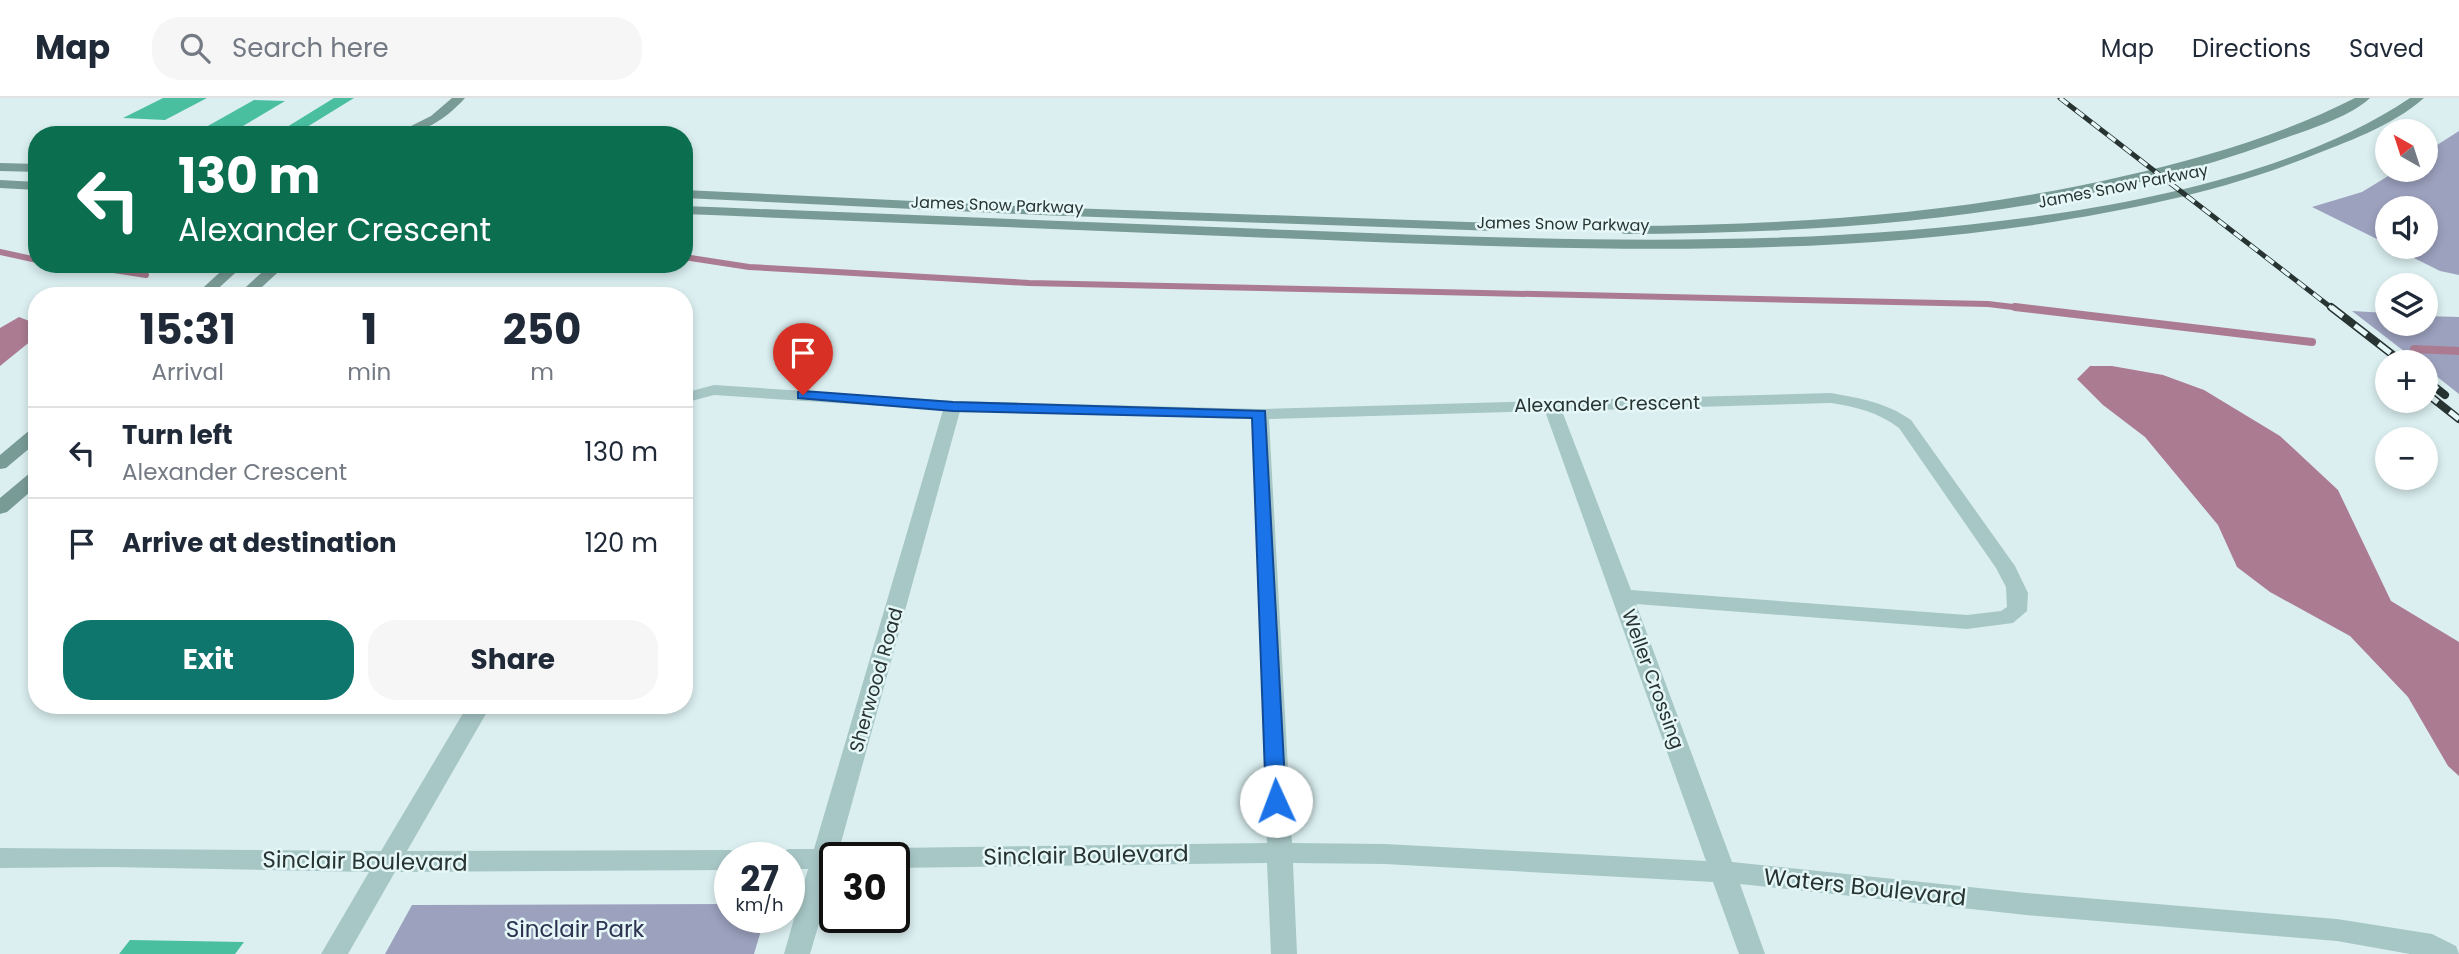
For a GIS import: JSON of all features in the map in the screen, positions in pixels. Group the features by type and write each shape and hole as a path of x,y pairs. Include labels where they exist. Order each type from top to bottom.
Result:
{"main road":[{"path":"419,126 435,119 459,98"},
{"name":"James Snow Parkway","path":"693,194 1516,228 1711,231 1973,209 2123,181 2212,159 2307,124 2364,98"},
{"name":"James Snow Parkway","path":"693,210 1431,239 1689,245 1862,240 2020,225 2156,201 2211,187 2280,164 2389,118 2418,98"},
{"path":"433,126 435,119"},
{"path":"0,167 28,168"},
{"path":"0,184 28,186"},
{"path":"211,287 228,273"},
{"path":"253,287 270,273"},
{"path":"0,464 28,441"},
{"path":"0,508 28,484"}],"street":[{"name":"Alexander Crescent","path":"693,396 714,390 953,407 1259,414 1831,398 1862,403 1893,415 1915,436 2006,566 2015,583 2020,602 2017,611 2006,618 1967,622 1623,596"},
{"name":"Weller Crossing","path":"1551,405 1752,954"},
{"name":"Sherwood Road","path":"836,842 953,407"},
{"path":"1259,414 1284,954"},
{"path":"334,954 475,714"},
{"name":"Sinclair Boulevard","path":"910,858 1279,853"},
{"name":"Waters Boulevard","path":"1279,853 1385,854 1723,872 2026,904 2337,930 2432,946 2446,954"},
{"name":"Sinclair Boulevard","path":"0,858 111,857 388,862 714,860"},
{"name":"Sherwood Road","path":"797,954 819,893"}],"green space":[{"path":"2459,131 2459,275 2440,271 2416,259 2438,259 2438,196 2375,196 2375,238 2312,207 2362,192 2378,182 2438,182 2438,144"},
{"path":"2352,311 2375,312 2375,329"},
{"path":"2438,316 2459,317 2459,394 2438,377 2438,350 2402,350 2384,336 2438,336"},
{"name":"Sinclair Park","path":"714,904 714,933 760,933 754,954 385,954 412,905"}],"shaded area":[{"path":"19,317 28,320 28,343 0,366 0,328"},
{"path":"2090,366 2112,366 2163,375 2204,390 2280,436 2338,490 2391,601 2459,642 2459,776 2448,766 2408,697 2350,636 2270,592 2237,567 2218,525 2145,437 2103,405 2077,379"}],"building":[{"path":"163,98 207,98 165,120 123,118"},
{"path":"334,98 354,98 309,126 289,126"},
{"path":"254,100 285,101 243,126 208,126"},
{"path":"130,940 244,942 235,954 119,954"}],"waterway":[{"path":"0,252 28,258"},
{"path":"693,258 749,267 1029,283 1988,304 2030,309"},
{"path":"133,273 146,275"},
{"path":"2015,307 2312,342"},
{"path":"2414,349 2459,351"}],"railway":[{"path":"2060,98 2333,309"},
{"path":"2331,307 2387,350"},
{"path":"2438,389 2445,395"},
{"path":"2438,402 2459,419"}],"route":[{"path":"803,395 953,407 1259,414 1276,801"}]}
